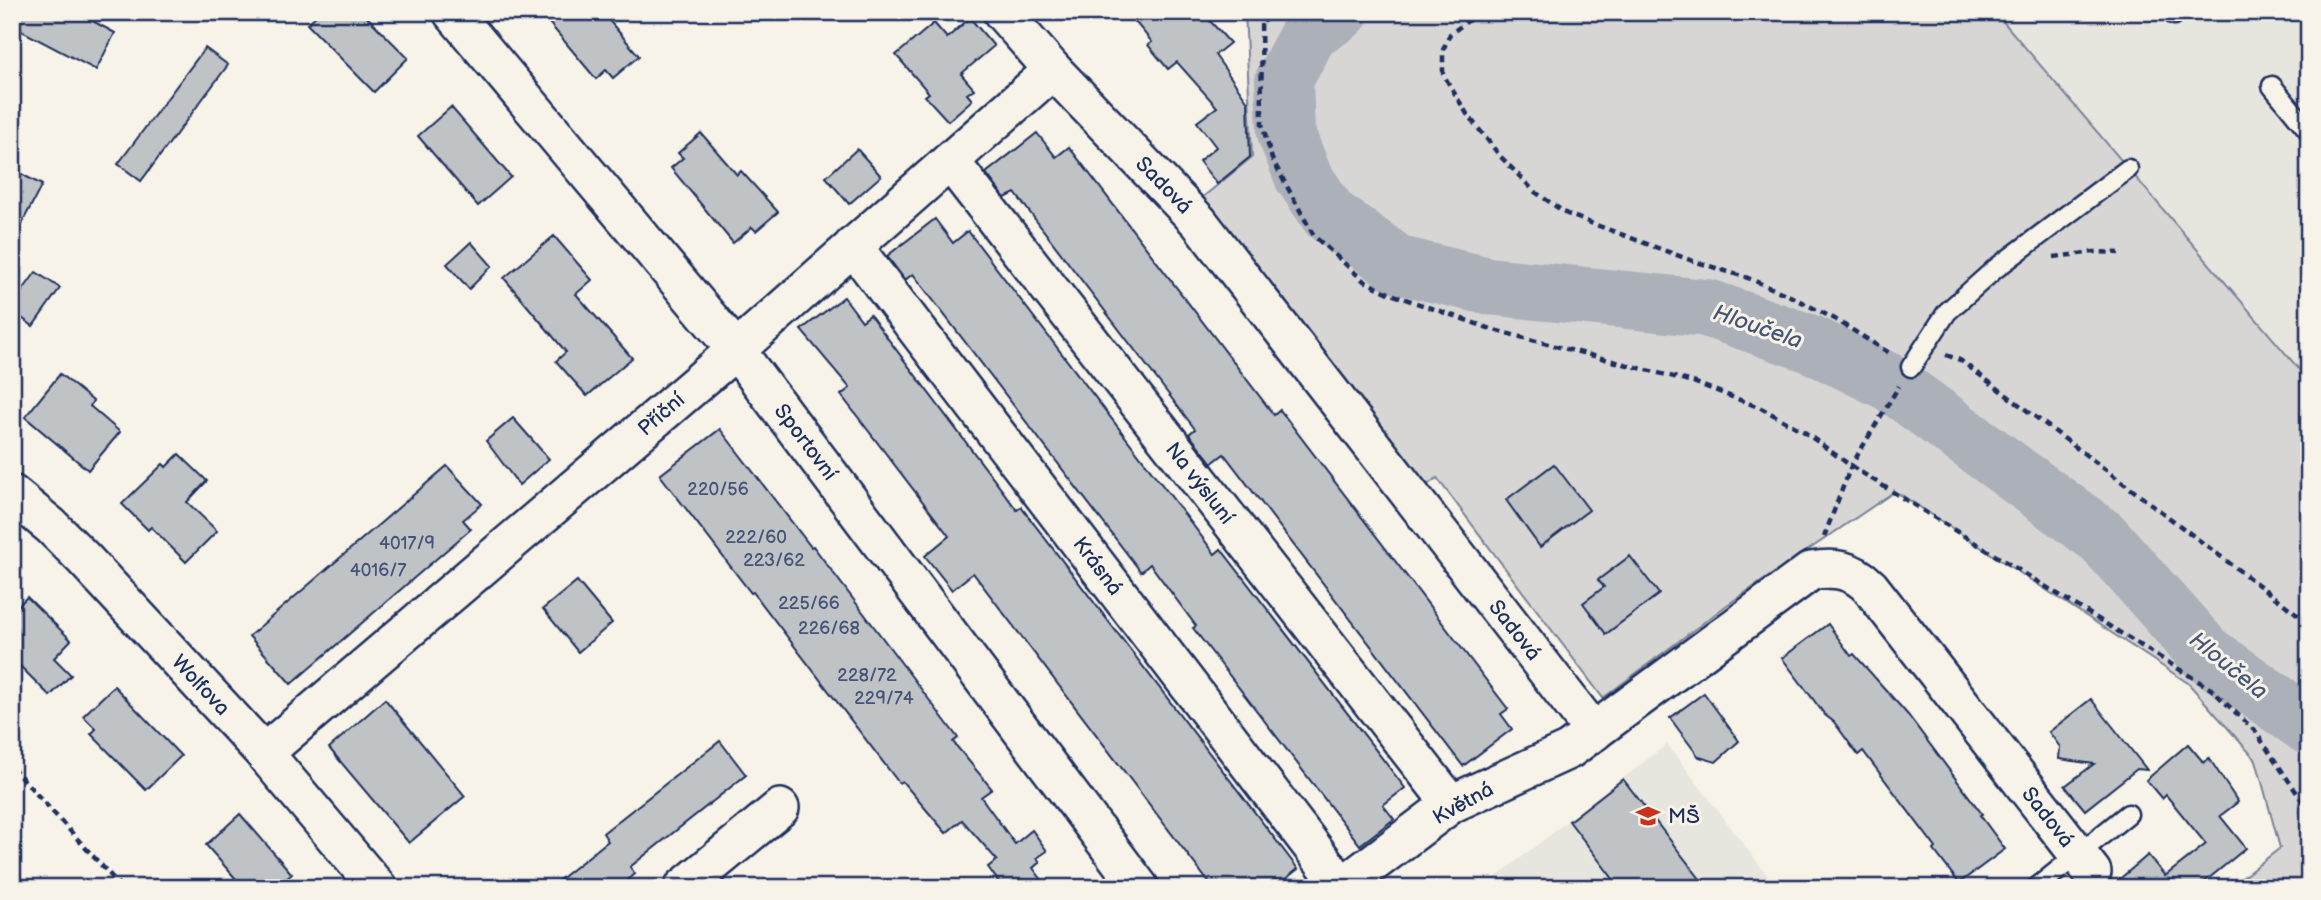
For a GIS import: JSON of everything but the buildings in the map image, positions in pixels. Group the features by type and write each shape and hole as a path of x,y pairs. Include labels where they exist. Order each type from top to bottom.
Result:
{"street":[{"name":"Sportovní","path":"452,12 736,350 1140,888"},
{"name":"Sadová","path":"1002,12 1053,70 1199,222 1594,732"},
{"name":"Příční","path":"264,753 736,350 1053,70"},
{"name":"Na výsluní","path":"950,161 1451,804"},
{"name":"Krásná","path":"853,246 1341,887"},
{"name":"Wolfova","path":"12,494 51,526 84,559 264,753 378,888"},
{"name":"Sadová","path":"1811,571 1831,568 1848,570 1862,579 2085,863"},
{"path":"1594,732 1811,571"},
{"name":"Květná","path":"1341,887 1451,804 1569,750 1594,732"},
{"path":"683,888 780,808"}],"lane":[{"path":"2272,86 2309,131"},
{"path":"1911,367 1947,312 1976,286 2129,169"},
{"name":"Sadová","path":"2036,888 2085,863 2129,814"}],"path":[{"path":"1262,12 1262,124 1272,159 1314,236 1364,281 1391,294 1494,330 1693,382 1761,408 1802,431 1851,466 2211,689 2255,731 2301,799 2309,821"},
{"path":"1263,23 1272,12"},
{"path":"1480,12 1450,34 1443,50 1443,74 1468,114 1500,156 1535,192 1567,214 1690,260 1748,278 1790,296 1833,318 1911,367"},
{"path":"2045,258 2094,252 2119,253"},
{"path":"1926,347 1960,360 2309,623"},
{"path":"1811,571 1851,466 1887,407"},
{"path":"12,767 122,888"}],"shaded area":[{"path":"1245,12 1995,12 2309,381 2309,888 2229,888 2280,848 2256,760 2188,683 1894,492 1727,605 1603,698 1437,478 1420,490 1198,201 1252,157"},
{"path":"1995,12 2309,12 2309,381 2124,164"},
{"name":"MŠ","path":"1667,744 1777,888 1482,888"}],"waterway":[{"name":"Hloučela","path":"1340,12 1309,33 1284,80 1286,133 1303,176 1329,215 1399,265 1488,286 1707,308 1811,344 1891,383 2102,537 2205,653 2309,726"}],"place":[{"name":"MŠ","path":"1648,816"}]}
